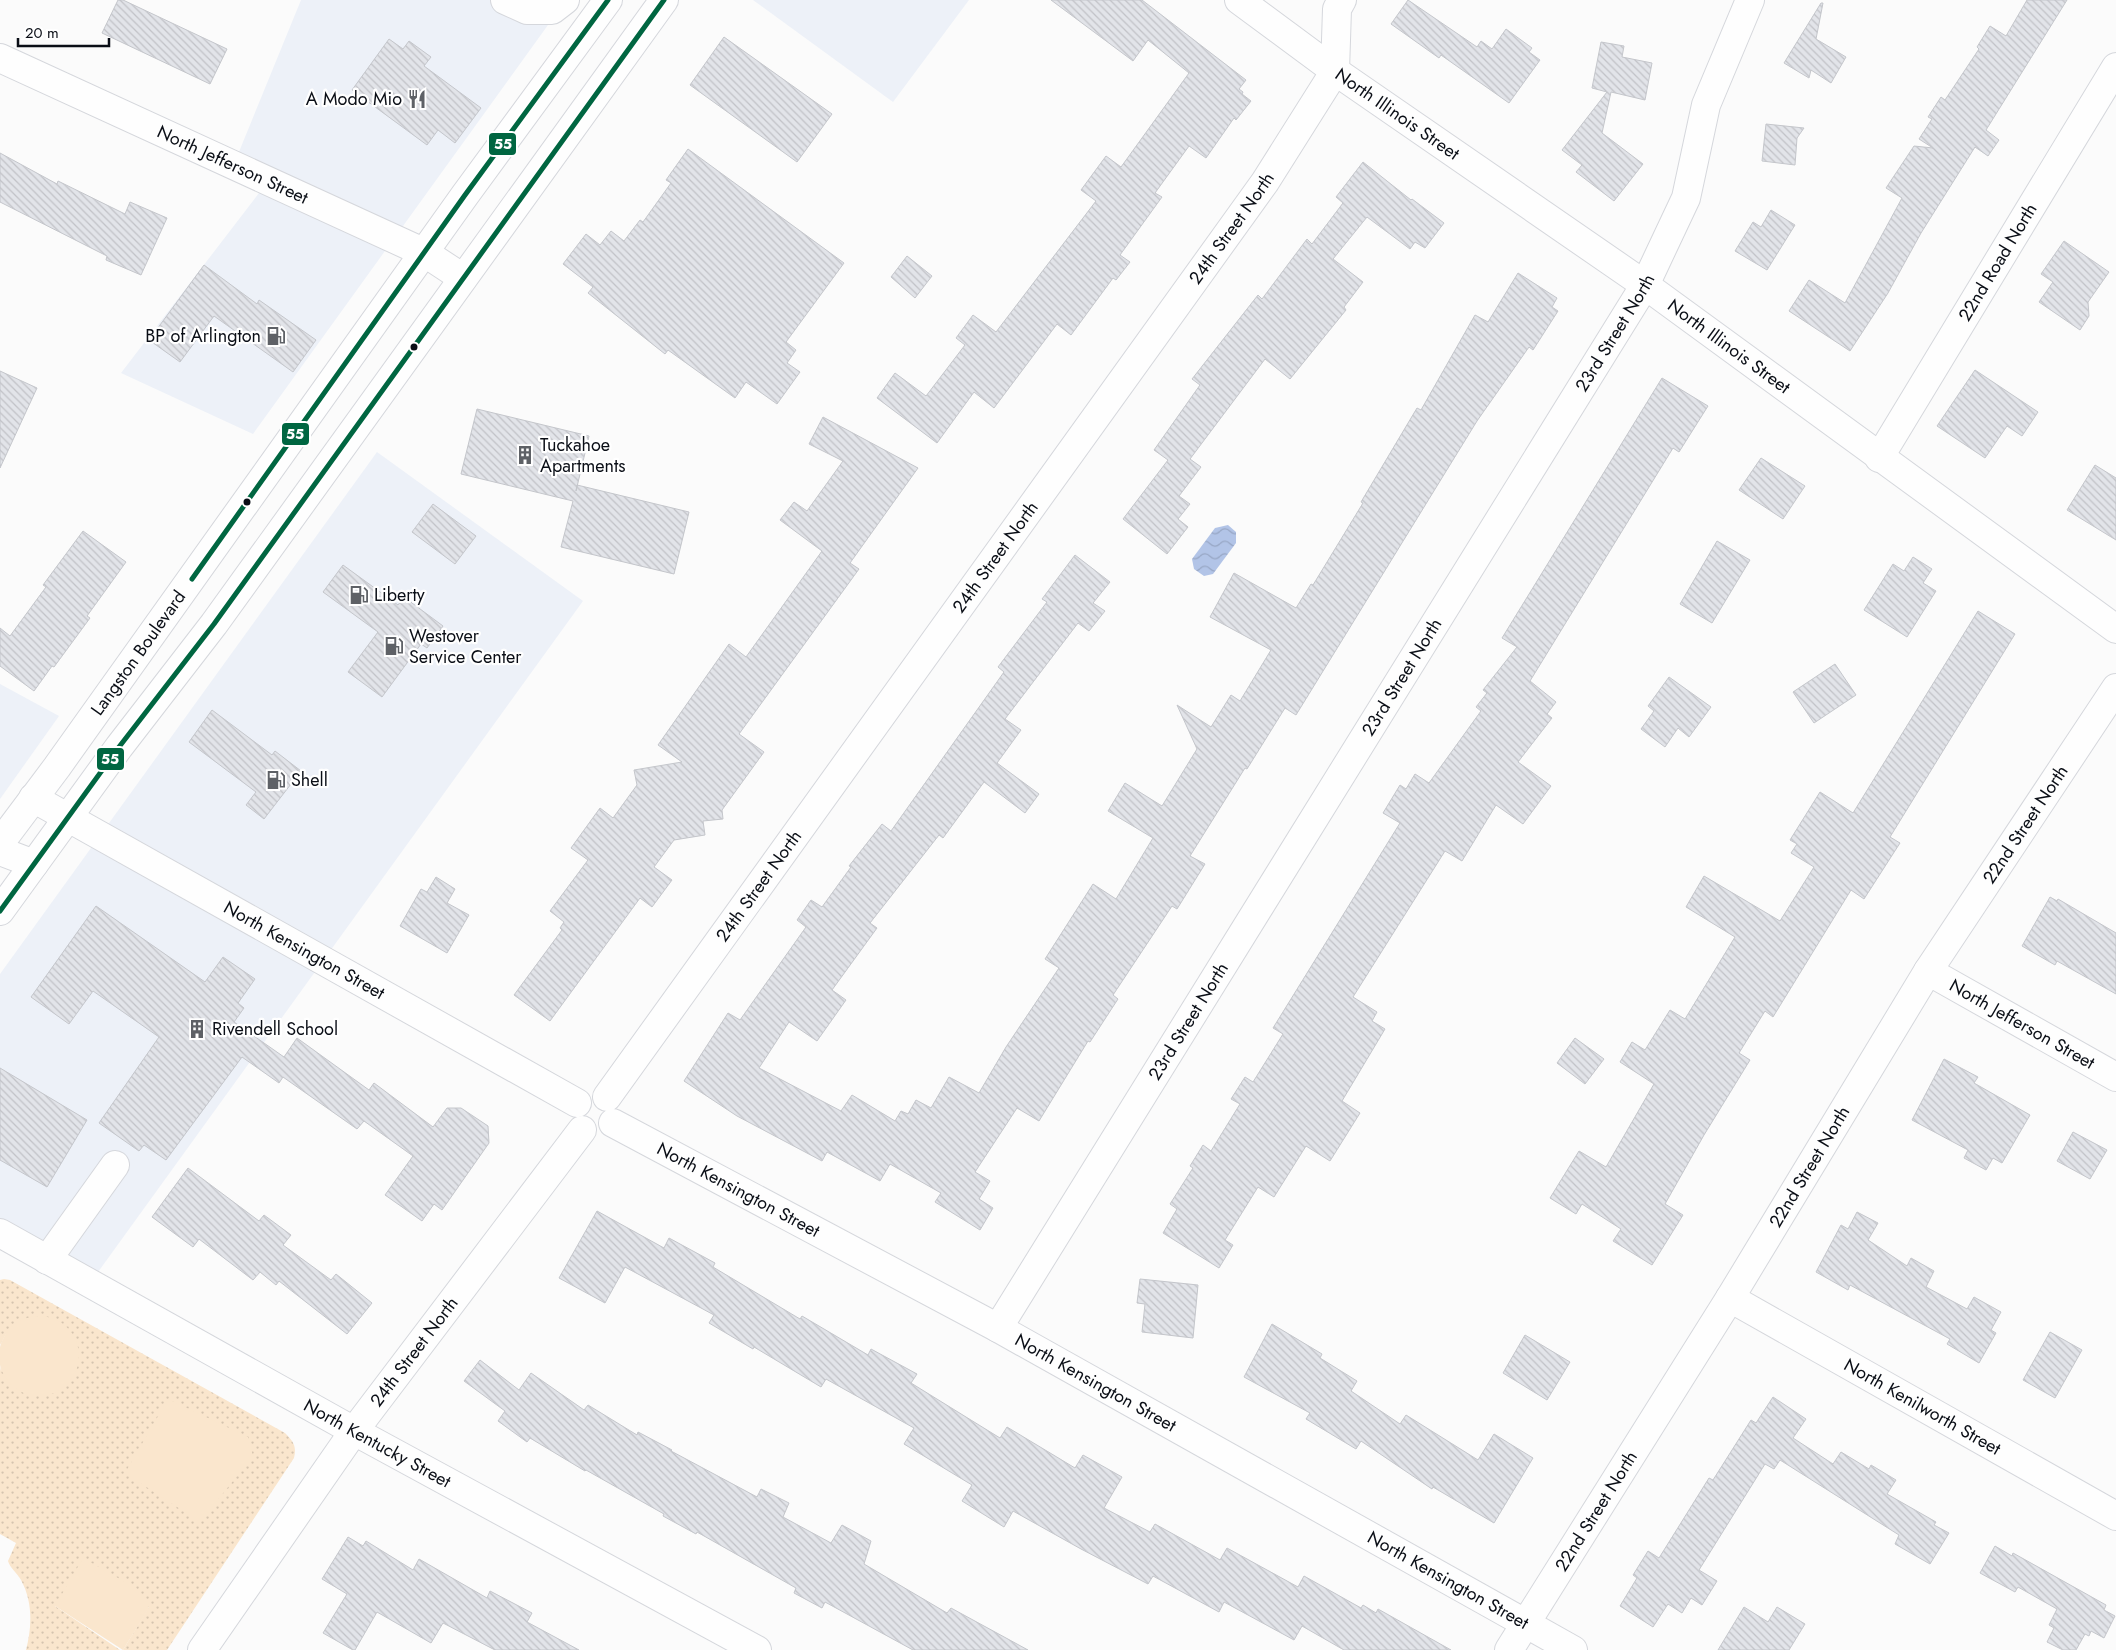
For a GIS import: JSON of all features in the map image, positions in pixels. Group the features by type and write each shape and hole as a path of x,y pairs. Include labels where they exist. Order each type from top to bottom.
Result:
{"street":[{"path":"505,0 528,10 552,10 565,0"},
{"path":"0,911 67,817 214,624 664,0"},
{"name":"North Illinois Street","path":"1239,0 1335,71 1645,285 1879,458 2116,629"},
{"path":"1335,71 1337,9 1342,0"},
{"name":"23rd Street North","path":"998,1328 1645,285 1686,198 1706,105 1750,0"},
{"name":"Langston Boulevard","path":"0,844 86,727 425,253 601,2"},
{"name":"North Jefferson Street","path":"0,58 425,253 463,278"},
{"name":"22nd Road North","path":"1879,458 2116,67"},
{"name":"24th Street North","path":"610,1110 1265,182 1335,71"},
{"name":"22nd Street North","path":"1509,1650 1730,1298 1928,971 2116,688"},
{"name":"North Kensington Street","path":"33,798 577,1103"},
{"path":"0,851 34,864"},
{"name":"North Jefferson Street","path":"1928,971 2116,1077"},
{"path":"594,1093 610,1110 605,1132 600,1134 587,1133 575,1121 574,1114 577,1103 581,1098 594,1093"},
{"name":"North Kensington Street","path":"610,1110 1573,1650"},
{"name":"24th Street North","path":"202,1650 354,1431 582,1130"},
{"path":"47,1260 115,1165"},
{"name":"North Kentucky Street","path":"0,1233 354,1431 757,1650"},
{"name":"North Kenilworth Street","path":"1730,1298 2116,1516"}],"shaded area":[{"path":"301,0 566,0 253,434 121,373 269,180 234,164"},
{"path":"753,0 969,0 893,102"},
{"path":"377,452 583,601 93,1279 0,1227 0,974"},
{"path":"0,684 59,716 0,799"},
{"path":"0,1280 10,1280 285,1433 294,1444 294,1458 167,1650 123,1650 149,1607 55,1606 120,1650 26,1650 30,1624 28,1597 21,1580 8,1561 16,1543 0,1534 0,1365 1,1371 6,1334 0,1345"},
{"path":"39,1316 54,1319 67,1328 76,1341 79,1356 76,1371 67,1384 54,1393 39,1396 24,1393 11,1384 2,1371 -1,1356 2,1341 11,1328 24,1319"},
{"path":"168,1399 248,1437 253,1456 200,1522 125,1473"},
{"path":"83,1558 139,1590 149,1608 123,1650 55,1606"}],"water":[{"path":"1228,525 1236,532 1236,543 1213,574 1204,576 1194,569 1192,559 1215,528"}],"building":[{"path":"118,0 123,0 227,49 210,84 102,33"},
{"path":"1051,0 1142,0 1246,80 1239,89 1251,101 1236,120 1234,118 1206,158 1189,146 1155,193 1162,197 1120,255 1130,262 1116,280 1113,278 1071,335 1057,324 994,408 974,392 937,443 877,398 895,373 926,396 965,345 956,338 973,315 996,332 1096,201 1081,190 1106,156 1121,167 1189,73 1148,40 1133,61"},
{"path":"1408,0 1477,47 1481,41 1492,49 1506,29 1532,48 1529,52 1540,60 1509,103 1441,55 1439,58 1391,24"},
{"path":"2027,0 2067,0 1986,130 1999,140 1988,156 1975,147 1921,233 1888,293 1850,351 1789,311 1809,280 1845,303 1902,198 1886,188 1914,146 1933,148 1919,139 1932,119 1928,117 1941,97 1945,100 1979,49 1977,47 1990,26 2006,36"},
{"path":"1821,3 1823,3 1816,39 1846,57 1831,83 1811,70 1809,78 1784,63"},
{"path":"724,37 832,114 797,162 690,85"},
{"name":"A Modo Mio","path":"389,39 403,49 409,41 431,57 424,66 481,108 455,143 438,130 427,145 352,90"},
{"path":"1601,42 1624,46 1622,57 1652,63 1645,100 1611,92 1602,133 1643,164 1614,201 1576,172 1582,165 1562,150 1607,92 1592,88"},
{"path":"1766,124 1804,128 1797,138 1795,165 1762,161"},
{"path":"688,149 844,263 786,342 796,350 787,363 800,372 777,404 746,382 735,398 668,350 665,354 588,293 593,287 563,264 586,234 600,245 611,231 624,241 640,220 643,222 671,183 666,180"},
{"path":"0,153 57,184 58,181 125,214 130,202 167,218 141,275 106,260 107,256 0,202"},
{"path":"1363,162 1444,223 1425,248 1415,242 1410,249 1367,217 1333,259 1363,282 1344,307 1346,310 1290,379 1265,359 1190,459 1201,467 1179,496 1190,504 1178,519 1188,527 1167,554 1123,519 1168,460 1154,450 1200,385 1192,379 1258,295 1262,299 1307,239 1312,244 1343,203 1336,197"},
{"path":"1771,210 1795,225 1767,270 1735,251 1753,222 1761,227"},
{"path":"2064,241 2109,272 2088,302 2089,316 2080,330 2039,302 2053,282 2041,274"},
{"path":"907,256 932,276 915,298 891,277"},
{"path":"204,265 257,304 259,300 316,340 293,372 214,316 180,362 149,340"},
{"path":"1518,273 1557,298 1552,307 1558,311 1533,350 1529,347 1477,421 1296,715 1285,708 1247,769 1245,768 1190,856 1205,864 1177,909 1172,906 1113,995 1118,999 1090,1042 1088,1041 1039,1121 1017,1108 975,1172 990,1181 979,1199 993,1208 980,1230 935,1202 941,1193 890,1164 880,1181 827,1152 822,1161 737,1116 684,1081 728,1013 740,1020 806,927 797,920 811,900 822,907 851,867 849,866 882,824 891,831 1004,672 998,667 1047,602 1042,599 1075,555 1110,582 1093,603 1105,611 1089,631 1078,623 1005,719 1021,730 997,763 1039,794 1025,813 984,782 943,838 939,835 870,923 877,928 832,990 846,1000 817,1041 789,1022 759,1068 841,1111 852,1095 895,1121 901,1111 908,1114 916,1100 931,1108 949,1077 979,1093 1006,1047 1059,968 1045,959 1093,884 1116,899 1153,838 1108,811 1125,783 1162,806 1197,749 1177,705 1211,727 1231,695 1240,701 1271,650 1210,617 1234,573 1296,608 1311,584 1313,585 1363,503 1361,502 1417,408 1421,410 1475,315 1488,322"},
{"path":"1975,370 2038,412 2022,436 2007,426 1985,458 1937,426"},
{"path":"0,371 37,388 0,468"},
{"path":"1662,378 1708,406 1679,452 1673,448 1530,681 1556,702 1547,714 1552,718 1518,762 1551,786 1523,824 1496,805 1462,861 1445,851 1353,997 1377,1012 1372,1021 1385,1029 1342,1101 1360,1113 1330,1161 1306,1146 1274,1197 1258,1187 1225,1240 1233,1245 1219,1268 1163,1233 1177,1209 1170,1204 1193,1168 1190,1166 1203,1145 1211,1151 1240,1104 1231,1099 1245,1077 1253,1082 1283,1034 1273,1028 1400,823 1383,813 1400,785 1406,789 1415,774 1429,783 1481,711 1476,707 1487,693 1483,690 1517,647 1502,638"},
{"path":"477,409 589,436 577,485 689,512 674,574 561,547 573,501 461,474"},
{"path":"823,417 918,468 850,563 859,569 739,734 764,752 722,810 723,819 703,821 705,835 674,840 654,867 672,880 652,907 640,898 550,1021 514,995 562,930 560,928 564,922 550,911 588,860 571,848 600,808 613,818 637,785 634,770 682,762 658,745 729,644 746,657 822,551 780,520 794,502 807,511 843,461 809,444"},
{"path":"1761,458 1805,486 1783,519 1739,490"},
{"path":"2095,465 2116,478 2116,540 2067,510"},
{"path":"433,504 476,536 455,564 412,532"},
{"path":"83,531 126,562 87,616 90,618 34,691 0,666 0,628 10,636 46,587 43,585"},
{"path":"1717,541 1750,560 1712,623 1680,604"},
{"path":"1913,557 1932,569 1923,583 1936,591 1907,637 1864,610 1893,564 1904,571"},
{"name":"Westover Service Center","path":"343,565 398,605 404,597 443,626 427,648 421,644 382,697 348,672 378,632 323,592"},
{"path":"1978,611 2015,634 1890,837 1900,843 1864,899 1851,890 1773,1017 1765,1011 1739,1053 1750,1060 1665,1204 1683,1215 1652,1265 1613,1241 1621,1229 1582,1204 1576,1214 1550,1198 1579,1151 1606,1167 1654,1084 1620,1062 1632,1042 1645,1050 1670,1010 1685,1019 1735,937 1686,907 1704,876 1780,921 1814,867 1791,853 1797,844 1790,840 1820,792 1853,813"},
{"path":"1835,664 1856,695 1814,723 1793,692"},
{"path":"1669,677 1711,707 1689,737 1678,728 1665,747 1641,729 1654,711 1648,706"},
{"path":"212,710 272,755 275,751 301,771 264,819 246,805 256,792 189,742"},
{"path":"436,877 455,889 447,903 469,915 447,953 400,926 421,889 427,892"},
{"path":"2050,897 2057,901 2058,899 2116,933 2116,994 2057,961 2055,965 2022,946"},
{"name":"Rivendell School","path":"96,906 205,982 223,957 255,979 238,1003 244,1008 234,1022 284,1057 297,1038 369,1090 374,1083 433,1127 447,1108 461,1108 488,1126 489,1143 442,1210 434,1204 422,1221 385,1195 413,1156 364,1121 357,1129 283,1077 279,1083 242,1057 166,1160 144,1145 139,1151 99,1123 159,1037 93,991 69,1024 31,997"},
{"path":"1575,1038 1604,1059 1585,1084 1557,1063"},
{"path":"1944,1059 1978,1077 1974,1083 2030,1115 2002,1163 1993,1158 1986,1170 1964,1158 1968,1150 1912,1120"},
{"path":"0,1068 87,1120 47,1187 0,1160"},
{"path":"2073,1132 2107,1150 2090,1179 2057,1161"},
{"path":"188,1168 259,1221 264,1215 291,1235 283,1245 331,1280 336,1274 372,1303 347,1334 279,1281 276,1285 260,1272 253,1280 199,1239 193,1247 152,1217"},
{"path":"597,1211 664,1248 669,1238 715,1263 713,1267 800,1319 802,1316 868,1355 871,1349 917,1374 911,1383 1000,1438 1007,1427 1075,1468 1083,1455 1122,1477 1104,1508 1150,1532 1155,1524 1220,1560 1227,1548 1298,1587 1304,1576 1361,1608 1363,1605 1376,1613 1378,1609 1451,1650 1344,1650 1302,1626 1294,1640 1224,1602 1219,1612 1153,1576 1148,1584 1013,1511 1004,1527 962,1501 972,1485 904,1444 914,1428 826,1379 821,1387 754,1347 753,1349 709,1323 714,1315 625,1267 605,1303 559,1278"},
{"path":"1857,1212 1878,1223 1868,1240 1907,1266 1911,1258 1934,1271 1926,1287 1967,1309 1974,1297 2001,1312 1991,1330 1996,1333 1979,1363 1947,1344 1950,1339 1850,1285 1848,1290 1816,1272 1841,1225 1848,1229"},
{"path":"1140,1279 1198,1285 1193,1338 1142,1332 1145,1304 1137,1303"},
{"path":"1272,1324 1322,1354 1320,1358 1357,1381 1351,1391 1400,1424 1406,1415 1478,1460 1494,1434 1533,1458 1494,1523 1433,1487 1432,1489 1361,1441 1356,1449 1306,1419 1310,1413 1244,1377"},
{"path":"2050,1332 2082,1350 2055,1398 2023,1380"},
{"path":"1525,1335 1570,1362 1547,1400 1503,1373"},
{"path":"480,1360 519,1390 531,1373 584,1410 588,1405 637,1435 638,1432 757,1497 761,1489 789,1503 783,1517 831,1543 842,1525 871,1541 864,1564 947,1613 951,1608 1028,1650 913,1650 825,1602 822,1608 794,1593 796,1588 697,1532 696,1534 663,1516 664,1514 585,1471 530,1438 527,1442 498,1421 505,1411 464,1381"},
{"path":"1773,1397 1806,1419 1793,1438 1833,1464 1841,1452 1869,1469 1871,1465 1896,1480 1887,1494 1936,1522 1934,1525 1949,1533 1930,1564 1895,1544 1899,1535 1780,1460 1774,1469 1765,1464 1699,1570 1717,1581 1702,1605 1691,1598 1682,1613 1668,1604 1653,1627 1620,1606 1637,1578 1633,1575 1648,1551 1659,1558 1709,1478 1713,1480 1751,1420 1756,1423"},
{"path":"348,1537 363,1546 366,1541 413,1570 419,1559 487,1598 490,1591 532,1613 527,1622 579,1650 495,1650 443,1623 431,1643 377,1612 355,1650 353,1650 323,1633 347,1594 322,1579"},
{"path":"1995,1546 2012,1556 2013,1553 2106,1605 2104,1610 2115,1616 2104,1638 2091,1631 2089,1636 2085,1634 2076,1650 2063,1650 2047,1642 2054,1628 2049,1625 2057,1609 2018,1587 2015,1592 1980,1573"},
{"path":"1744,1607 1768,1622 1777,1607 1805,1624 1789,1650 1718,1650"}],"transit line":[{"name":"55","path":"192,579 465,195 608,0"},
{"name":"55","path":"0,911 119,747 214,624 664,0"}],"place":[{"name":"A Modo Mio","path":"417,99"},
{"name":"BP of Arlington","path":"276,336"},
{"name":"Tuckahoe Apartments","path":"525,455"},
{"name":"Liberty","path":"359,595"},
{"name":"Westover Service Center","path":"394,646"},
{"name":"Shell","path":"276,780"},
{"name":"Rivendell School","path":"197,1029"}]}
